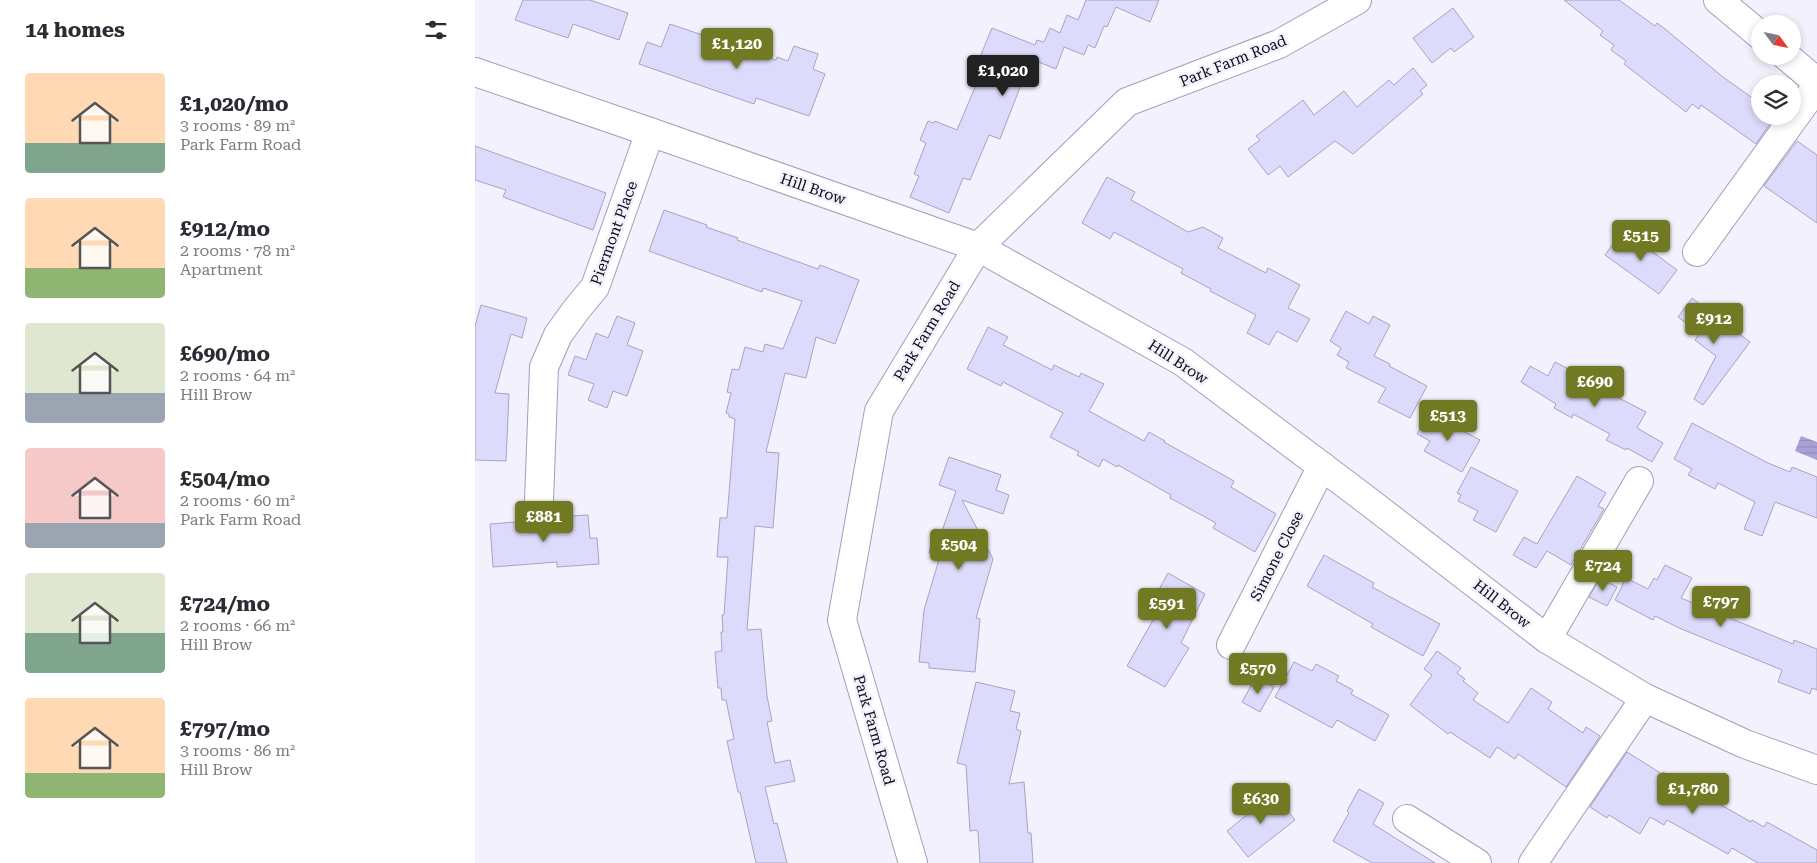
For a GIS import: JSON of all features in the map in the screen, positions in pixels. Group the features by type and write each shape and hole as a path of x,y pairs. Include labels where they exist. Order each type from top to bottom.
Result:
{"street":[{"name":"Park Farm Road","path":"913,863 842,620 879,411 978,247 1127,102 1279,44 1357,0"},
{"path":"1719,0 1751,27"},
{"path":"1797,65 1817,82"},
{"name":"Hill Brow","path":"475,72 978,247 1183,362 1547,639 1645,698 1745,744 1817,770"},
{"path":"1697,252 1817,86"},
{"name":"Piermont Place","path":"539,502 545,367 558,335 595,287 650,132"},
{"name":"Simone Close","path":"1231,645 1322,466"},
{"path":"1547,639 1639,480"},
{"path":"1533,863 1645,698"},
{"path":"1407,819 1477,863"}],"shaded area":[{"path":"1801,436 1817,442 1817,460 1795,451"}],"building":[{"path":"523,0 590,0 628,13 619,40 573,24 568,38 515,20"},
{"path":"1086,0 1159,0 1150,22 1116,7 1107,27 1104,26 1095,48 1088,45 1084,55 1064,47 1056,69 1031,59 1000,139 989,135 970,180 963,178 949,213 910,197 919,176 914,174 926,143 920,140 928,121 934,123 935,121 957,130 984,66 977,64 992,28 1035,45 1037,40 1044,42 1050,28 1060,33 1067,15 1078,20"},
{"path":"1564,0 1619,0 1655,26 1657,23 1723,77 1751,97 1751,125 1769,125 1756,144 1701,105 1699,109 1692,104 1686,112 1624,64 1626,61 1611,50 1614,45 1600,35 1603,31"},
{"path":"1453,8 1474,37 1454,52 1451,48 1432,63 1413,38"},
{"path":"670,24 776,60 777,57 788,61 794,46 818,54 813,69 825,74 809,116 756,98 754,104 639,64 647,42 661,47"},
{"path":"1413,68 1427,85 1420,91 1423,94 1353,154 1335,141 1288,177 1280,166 1268,175 1248,149 1260,140 1256,136 1303,100 1314,115 1344,91 1357,107 1389,80 1394,85"},
{"path":"1797,141 1817,155 1817,223 1764,186"},
{"path":"475,146 606,193 593,230 503,197 506,190 475,180"},
{"path":"1107,177 1135,192 1131,200 1188,232 1203,227 1223,238 1218,248 1266,273 1268,268 1300,285 1288,308 1310,319 1297,342 1277,331 1269,345 1247,333 1256,315 1210,291 1211,289 1181,273 1183,269 1114,232 1110,239 1082,223"},
{"path":"664,210 707,225 706,227 738,238 737,240 818,269 820,265 859,280 835,344 816,337 806,378 785,373 766,452 779,453 773,528 755,526 747,630 761,629 767,696 772,721 767,722 775,763 790,760 795,781 765,787 774,824 777,823 787,863 756,863 740,792 738,792 727,741 734,739 726,700 722,700 721,688 718,688 715,652 722,651 722,615 724,615 728,557 717,557 720,518 727,518 735,419 729,417 729,414 726,413 731,393 727,392 732,369 739,370 745,347 763,352 765,344 783,349 802,301 763,288 762,292 649,251"},
{"path":"1623,230 1677,270 1659,294 1605,255"},
{"path":"1692,298 1750,342 1703,405 1694,399 1716,356 1695,340 1700,333 1678,317"},
{"path":"481,305 527,318 522,338 511,334 495,393 509,394 506,461 475,460 475,326"},
{"path":"1346,311 1369,324 1373,316 1390,325 1374,356 1427,386 1410,418 1378,402 1386,388 1346,368 1349,362 1337,355 1341,348 1330,341"},
{"path":"617,316 635,323 627,345 643,351 627,396 613,391 607,408 588,400 594,384 568,375 575,356 586,360 596,333 608,338"},
{"path":"988,327 1008,337 1003,345 1052,370 1054,365 1079,377 1081,373 1104,384 1089,411 1144,441 1149,432 1234,481 1231,487 1276,514 1255,552 1213,528 1216,523 1170,498 1171,495 1118,465 1117,467 1103,459 1099,467 1077,455 1079,452 1050,437 1063,413 1003,382 1001,386 967,369"},
{"path":"1555,362 1591,381 1590,383 1646,412 1637,428 1663,443 1652,462 1627,448 1626,450 1606,440 1610,434 1573,414 1572,418 1554,408 1556,404 1521,382 1530,366 1548,376"},
{"path":"1429,413 1480,440 1462,472 1424,451 1430,441 1417,434"},
{"path":"1692,423 1768,463 1790,472 1792,467 1817,477 1817,518 1775,502 1762,536 1744,529 1755,502 1718,483 1715,489 1688,475 1692,469 1674,459"},
{"path":"949,457 1001,475 996,490 1009,495 1003,514 962,500 993,559 976,618 980,619 975,672 929,668 929,663 919,662 924,610 940,556 929,553 935,529 942,531 956,491 939,485"},
{"path":"1471,467 1518,491 1496,532 1473,520 1478,511 1458,501 1461,495 1457,493"},
{"path":"1577,476 1606,493 1598,506 1604,509 1571,565 1547,551 1536,568 1513,555 1524,537 1537,544"},
{"path":"588,515 590,538 597,538 599,564 557,567 557,562 493,567 490,524"},
{"path":"1324,555 1374,583 1372,587 1440,624 1423,656 1371,627 1373,624 1307,586"},
{"path":"1665,565 1692,578 1681,598 1793,644 1794,640 1817,649 1817,690 1812,688 1810,694 1778,682 1782,670 1679,628 1655,616 1653,620 1615,600 1626,578 1648,589 1654,578 1657,580"},
{"path":"1168,573 1205,594 1181,643 1189,648 1165,687 1127,666 1153,620 1145,615"},
{"path":"1600,578 1617,587 1607,606 1589,597"},
{"path":"1437,651 1461,668 1457,673 1465,679 1463,681 1478,693 1473,700 1508,723 1531,688 1552,702 1548,709 1583,733 1586,727 1600,736 1566,787 1518,754 1515,759 1497,747 1490,758 1450,732 1448,734 1410,705 1432,675 1424,669"},
{"path":"1294,662 1312,671 1316,664 1339,676 1336,681 1353,690 1351,694 1389,715 1375,741 1337,720 1332,728 1275,697"},
{"path":"1256,677 1274,687 1260,712 1242,702"},
{"path":"976,682 1015,691 1010,711 1020,713 1016,729 1021,731 1009,784 1024,782 1028,833 1031,833 1033,863 980,863 978,832 977,830 970,831 966,765 957,763"},
{"path":"1627,752 1662,774 1663,772 1751,822 1752,820 1764,827 1767,822 1817,850 1817,863 1758,863 1732,848 1728,854 1667,820 1664,825 1650,817 1640,834 1609,815 1607,818 1590,807"},
{"path":"1359,789 1384,803 1373,824 1435,863 1372,863 1333,841 1349,813 1347,811"},
{"path":"1274,793 1295,820 1248,857 1227,831"}]}
